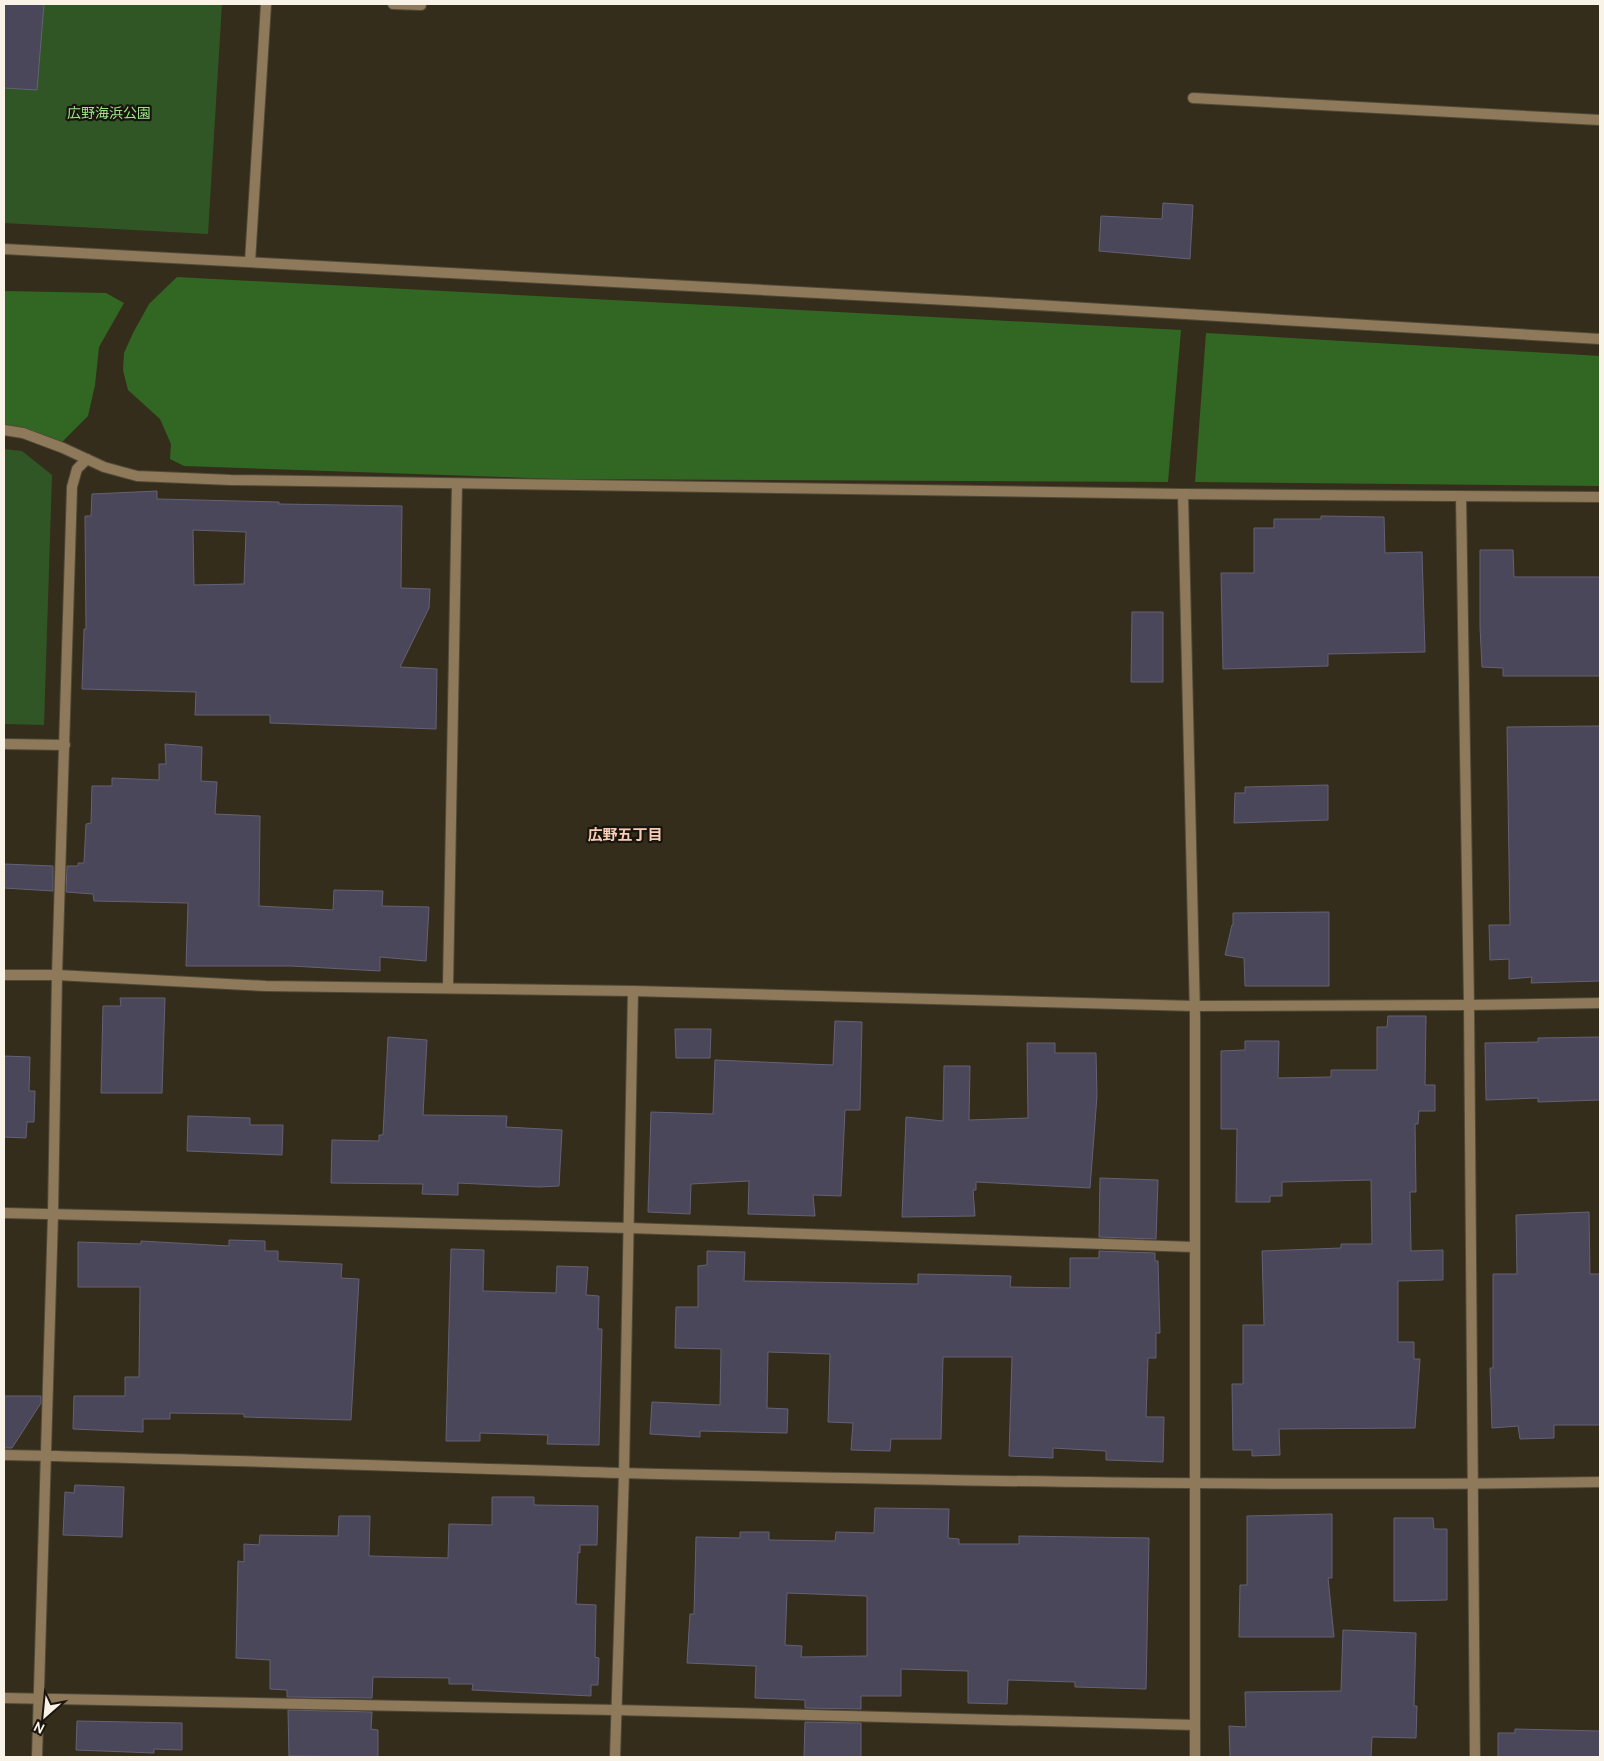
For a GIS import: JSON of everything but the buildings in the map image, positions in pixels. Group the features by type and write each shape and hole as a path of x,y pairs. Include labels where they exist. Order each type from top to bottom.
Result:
{"street":[{"path":"250,262 266,4"},
{"path":"393,4 421,4"},
{"path":"1194,98 1600,120"},
{"path":"4,249 965,301 1600,339"},
{"path":"4,430 23,433 104,467 137,476 231,480 1183,494 1600,497"},
{"path":"37,1757 53,1214 57,975 72,487 77,469 87,459"},
{"path":"448,987 457,484"},
{"path":"1183,494 1194,1006 1195,1757"},
{"path":"1461,496 1469,1005 1476,1757"},
{"path":"4,744 65,745"},
{"path":"4,975 57,975 266,986 448,987 1194,1006 1469,1005 1600,1002"},
{"path":"615,1757 624,1473 633,991"},
{"path":"4,1213 629,1228 1194,1247"},
{"path":"4,1455 624,1473 1196,1484 1600,1482"},
{"path":"4,1698 616,1710 1195,1725"}],"green space":[{"name":"広野海浜公園","path":"4,4 222,4 208,234 4,223"},
{"path":"177,277 1181,330 1168,482 557,479 184,466 170,459 171,444 160,419 128,390 123,370 124,353 149,304"},
{"path":"4,291 106,293 124,303 99,347 95,385 88,416 58,446 4,428"},
{"path":"1206,333 1600,356 1600,486 1195,482"},
{"path":"4,449 22,451 52,475 44,725 4,724"}],"district":[{"name":"広野五丁目","path":"625,835"}]}
